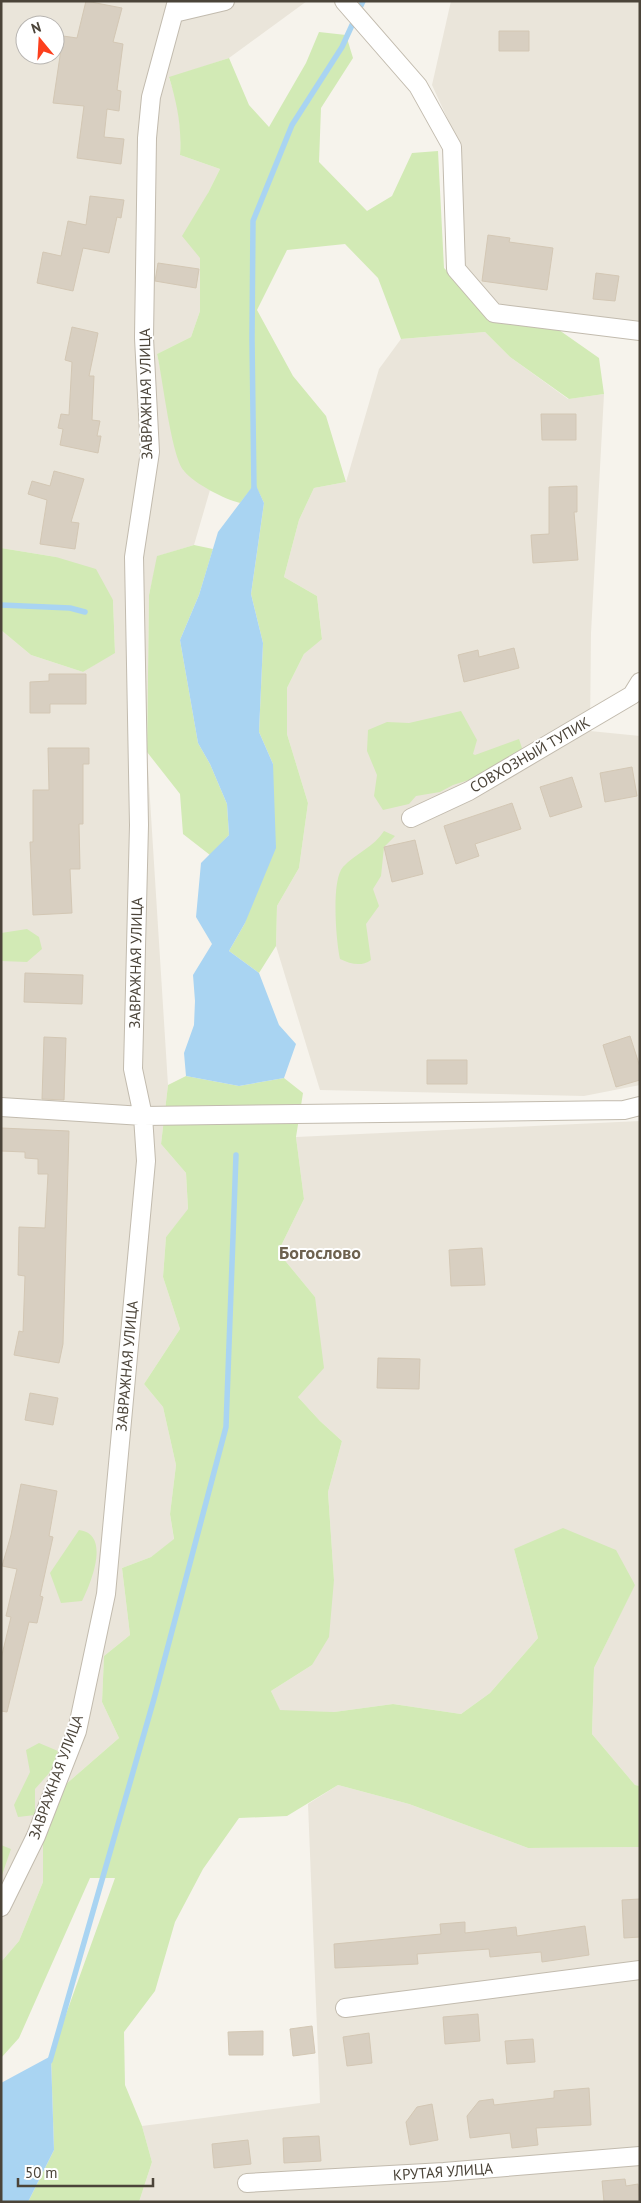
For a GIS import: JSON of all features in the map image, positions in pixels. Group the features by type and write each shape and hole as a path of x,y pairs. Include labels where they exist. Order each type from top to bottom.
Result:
{"street":[{"path":"175,7 225,1"},
{"path":"344,1 418,86 452,147 456,269 494,313 640,331"},
{"name":"ЗАВРАЖНАЯ УЛИЦА","path":"1,1907 36,1836 77,1731 106,1594 146,1161 143,1116 133,1069 140,825 134,557 150,452 144,338 147,138 151,97 175,7"},
{"name":"СОВХОЗНЫЙ ТУПИК","path":"411,818 469,791 632,695 640,682"},
{"path":"1,1107 143,1116 624,1110 640,1106"},
{"path":"345,2008 640,1970"},
{"name":"КРУТАЯ УЛИЦА","path":"247,2183 444,2172 640,2156"}],"shaded area":[{"path":"1,1 307,1 229,58 169,78 177,101 181,135 180,155 220,169 208,193 200,258 200,311 191,337 157,354 183,470 210,490 194,545 158,556 149,595 147,752 168,1085 161,1144 186,1173 188,1210 166,1237 163,1277 180,1329 144,1384 163,1407 176,1465 170,1514 174,1540 151,1557 122,1568 130,1635 104,1656 102,1702 119,1738 65,1785 43,1842 43,1882 19,1941 1,1962 1,630 31,655 83,672 115,652 113,600 56,557 1,548"},
{"path":"451,1 640,1 640,323 494,304 465,271 461,148 432,85"},
{"path":"485,332 510,357 568,399 604,394 591,633 590,731 640,736 640,1085 584,1096 320,1090 276,946 277,906 299,868 308,803 287,734 287,688 304,654 322,638 317,596 284,577 299,520 314,488 346,482 379,369 401,339"},
{"path":"640,1121 640,1786 635,1785 592,1734 594,1668 635,1584 514,1549 538,1638 490,1693 461,1714 393,1704 334,1712 280,1711 271,1691 312,1665 334,1580 328,1492 342,1441 298,1397 315,1297 278,1252 304,1199 296,1137"},
{"path":"338,1785 409,1804 528,1848 640,1847 640,2202 139,2202 152,2162 142,2126 320,2103 308,1804"}],"green space":[{"path":"319,32 346,35 353,58 321,108 319,162 367,211 392,196 412,153 438,151 444,268 499,323 559,330 599,358 604,394 569,399 510,357 485,332 401,339 378,278 345,244 287,250 257,310 293,376 326,416 346,482 314,488 299,520 284,577 317,596 322,639 304,654 287,688 287,734 308,803 299,868 277,906 276,946 259,973 229,951 245,923 273,764 259,732 263,643 251,594 264,503 255,484 240,503 218,495 195,481 184,471 179,462 171,434 157,354 191,337 200,311 200,258 182,236 220,169 180,155 178,116 169,77 229,58 249,105 269,127 306,63"},
{"path":"194,545 213,549 199,595 180,640 198,743 210,764 227,804 229,835 210,855 183,834 180,794 147,752 149,595 157,556"},
{"path":"1,548 56,557 96,569 113,600 115,653 83,672 31,655 1,630"},
{"path":"461,711 477,740 473,754 475,755 519,739 523,751 491,773 453,785 440,792 416,796 409,804 383,810 374,796 377,775 367,751 368,730 387,722 409,723"},
{"path":"384,831 395,836 384,847 381,876 373,889 379,906 366,924 371,960 363,964 352,963 340,959 338,950 336,897 339,874 348,862 380,837"},
{"path":"27,929 39,937 42,949 27,962 1,961 1,933"},
{"path":"186,1076 239,1086 284,1078 303,1093 296,1137 304,1199 278,1252 315,1297 324,1368 298,1397 342,1441 328,1492 334,1580 329,1637 312,1665 271,1691 280,1710 334,1712 393,1704 461,1714 490,1693 538,1638 514,1549 563,1528 616,1550 635,1585 594,1668 592,1734 635,1785 640,1786 640,1847 528,1848 409,1804 338,1785 287,1816 239,1818 203,1869 175,1922 155,1991 124,2032 125,2085 142,2126 152,2162 139,2202 28,2202 54,2150 51,2056 115,1878 90,1878 19,2038 1,2058 1,1962 19,1941 43,1882 43,1842 65,1785 119,1738 102,1702 104,1656 130,1635 122,1568 151,1557 174,1539 170,1514 176,1465 163,1407 144,1384 180,1329 163,1277 166,1237 188,1209 186,1173 161,1144 168,1085"},
{"path":"79,1530 89,1534 95,1541 97,1550 96,1561 90,1584 82,1601 61,1603 50,1573"},
{"path":"39,1743 58,1751 51,1771 35,1789 35,1815 18,1817 14,1805 30,1772 26,1750"},
{"path":"1,1845 11,1849 1,1878"}],"water":[{"path":"255,483 264,503 251,594 263,643 259,732 273,764 276,848 245,923 229,951 259,973 279,1025 296,1044 284,1078 239,1086 186,1076 184,1053 194,1025 193,975 212,944 196,917 201,863 229,835 227,804 210,764 198,743 180,640 199,595 218,532"},
{"path":"51,2056 54,2150 28,2202 1,2202 1,2083"}],"building":[{"path":"86,1 122,8 113,42 123,44 117,90 121,91 119,111 107,109 104,137 124,139 121,164 77,158 84,106 53,103 59,65 65,65 65,36 77,38"},
{"path":"499,31 529,31 529,51 499,51"},
{"path":"90,196 124,200 121,218 117,217 109,253 83,248 73,291 37,283 43,252 61,256 68,221 86,225"},
{"path":"488,235 510,238 509,242 553,248 547,290 482,281"},
{"path":"158,263 199,269 196,288 155,281"},
{"path":"596,273 619,276 615,301 593,299"},
{"path":"72,327 98,333 89,376 94,376 92,420 100,421 97,436 101,436 98,453 60,445 63,429 58,428 61,414 69,415 72,362 65,360"},
{"path":"541,414 576,414 576,440 542,440"},
{"path":"54,471 84,479 71,522 79,523 75,549 40,544 47,500 28,494 32,481 50,486"},
{"path":"577,486 577,512 574,512 578,560 533,563 531,535 549,534 549,487"},
{"path":"514,648 519,668 464,682 458,655 478,650 479,657"},
{"path":"49,674 86,674 86,704 50,704 50,713 30,713 30,682 49,681"},
{"path":"48,748 89,748 89,764 83,764 83,824 79,824 80,869 70,869 72,913 33,915 30,842 33,842 33,790 49,790"},
{"path":"632,767 637,796 605,802 600,773"},
{"path":"572,777 582,807 550,817 540,787"},
{"path":"512,803 521,829 475,844 479,856 456,864 444,826"},
{"path":"415,840 423,874 392,882 384,847"},
{"path":"25,973 83,975 82,1004 24,1002"},
{"path":"630,1036 640,1067 640,1080 616,1087 603,1045"},
{"path":"44,1037 66,1038 64,1100 42,1099"},
{"path":"427,1060 467,1060 467,1084 427,1084"},
{"path":"1,1128 69,1131 63,1344 59,1363 14,1355 19,1331 23,1332 25,1276 18,1275 19,1227 45,1228 48,1174 38,1174 38,1159 25,1158 25,1152 1,1151"},
{"path":"482,1248 485,1285 451,1286 449,1250"},
{"path":"378,1358 420,1359 419,1389 377,1388"},
{"path":"30,1393 58,1398 53,1425 25,1420"},
{"path":"21,1484 57,1491 49,1536 53,1537 40,1596 43,1597 37,1623 29,1622 7,1712 1,1711 1,1659 11,1617 6,1616 17,1569 2,1566 11,1535"},
{"path":"640,1899 640,1937 624,1938 622,1900"},
{"path":"465,1922 465,1933 516,1927 517,1936 585,1926 589,1955 542,1962 541,1952 490,1957 489,1949 417,1954 418,1964 335,1968 334,1944 441,1934 440,1924"},
{"path":"478,2014 480,2041 445,2044 443,2017"},
{"path":"312,2026 315,2053 293,2056 290,2029"},
{"path":"263,2031 263,2055 229,2055 228,2032"},
{"path":"369,2033 372,2063 347,2066 343,2037"},
{"path":"533,2039 535,2062 507,2064 505,2041"},
{"path":"589,2088 591,2125 536,2128 538,2145 512,2148 510,2133 470,2138 467,2116 479,2101 493,2099 494,2105 554,2098 554,2091"},
{"path":"432,2104 438,2140 410,2145 406,2122 417,2107"},
{"path":"319,2136 321,2161 284,2163 283,2138"},
{"path":"248,2140 251,2164 214,2168 212,2144"},
{"path":"625,2179 626,2186 638,2184 640,2202 604,2202 602,2181"}],"waterway":[{"path":"254,490 253,221 292,125 342,47 363,1"},
{"path":"1,605 70,608 85,612"},
{"path":"50,2061 154,1699 226,1427 236,1155"}],"district":[{"name":"Богослово","path":"320,1253"}]}
